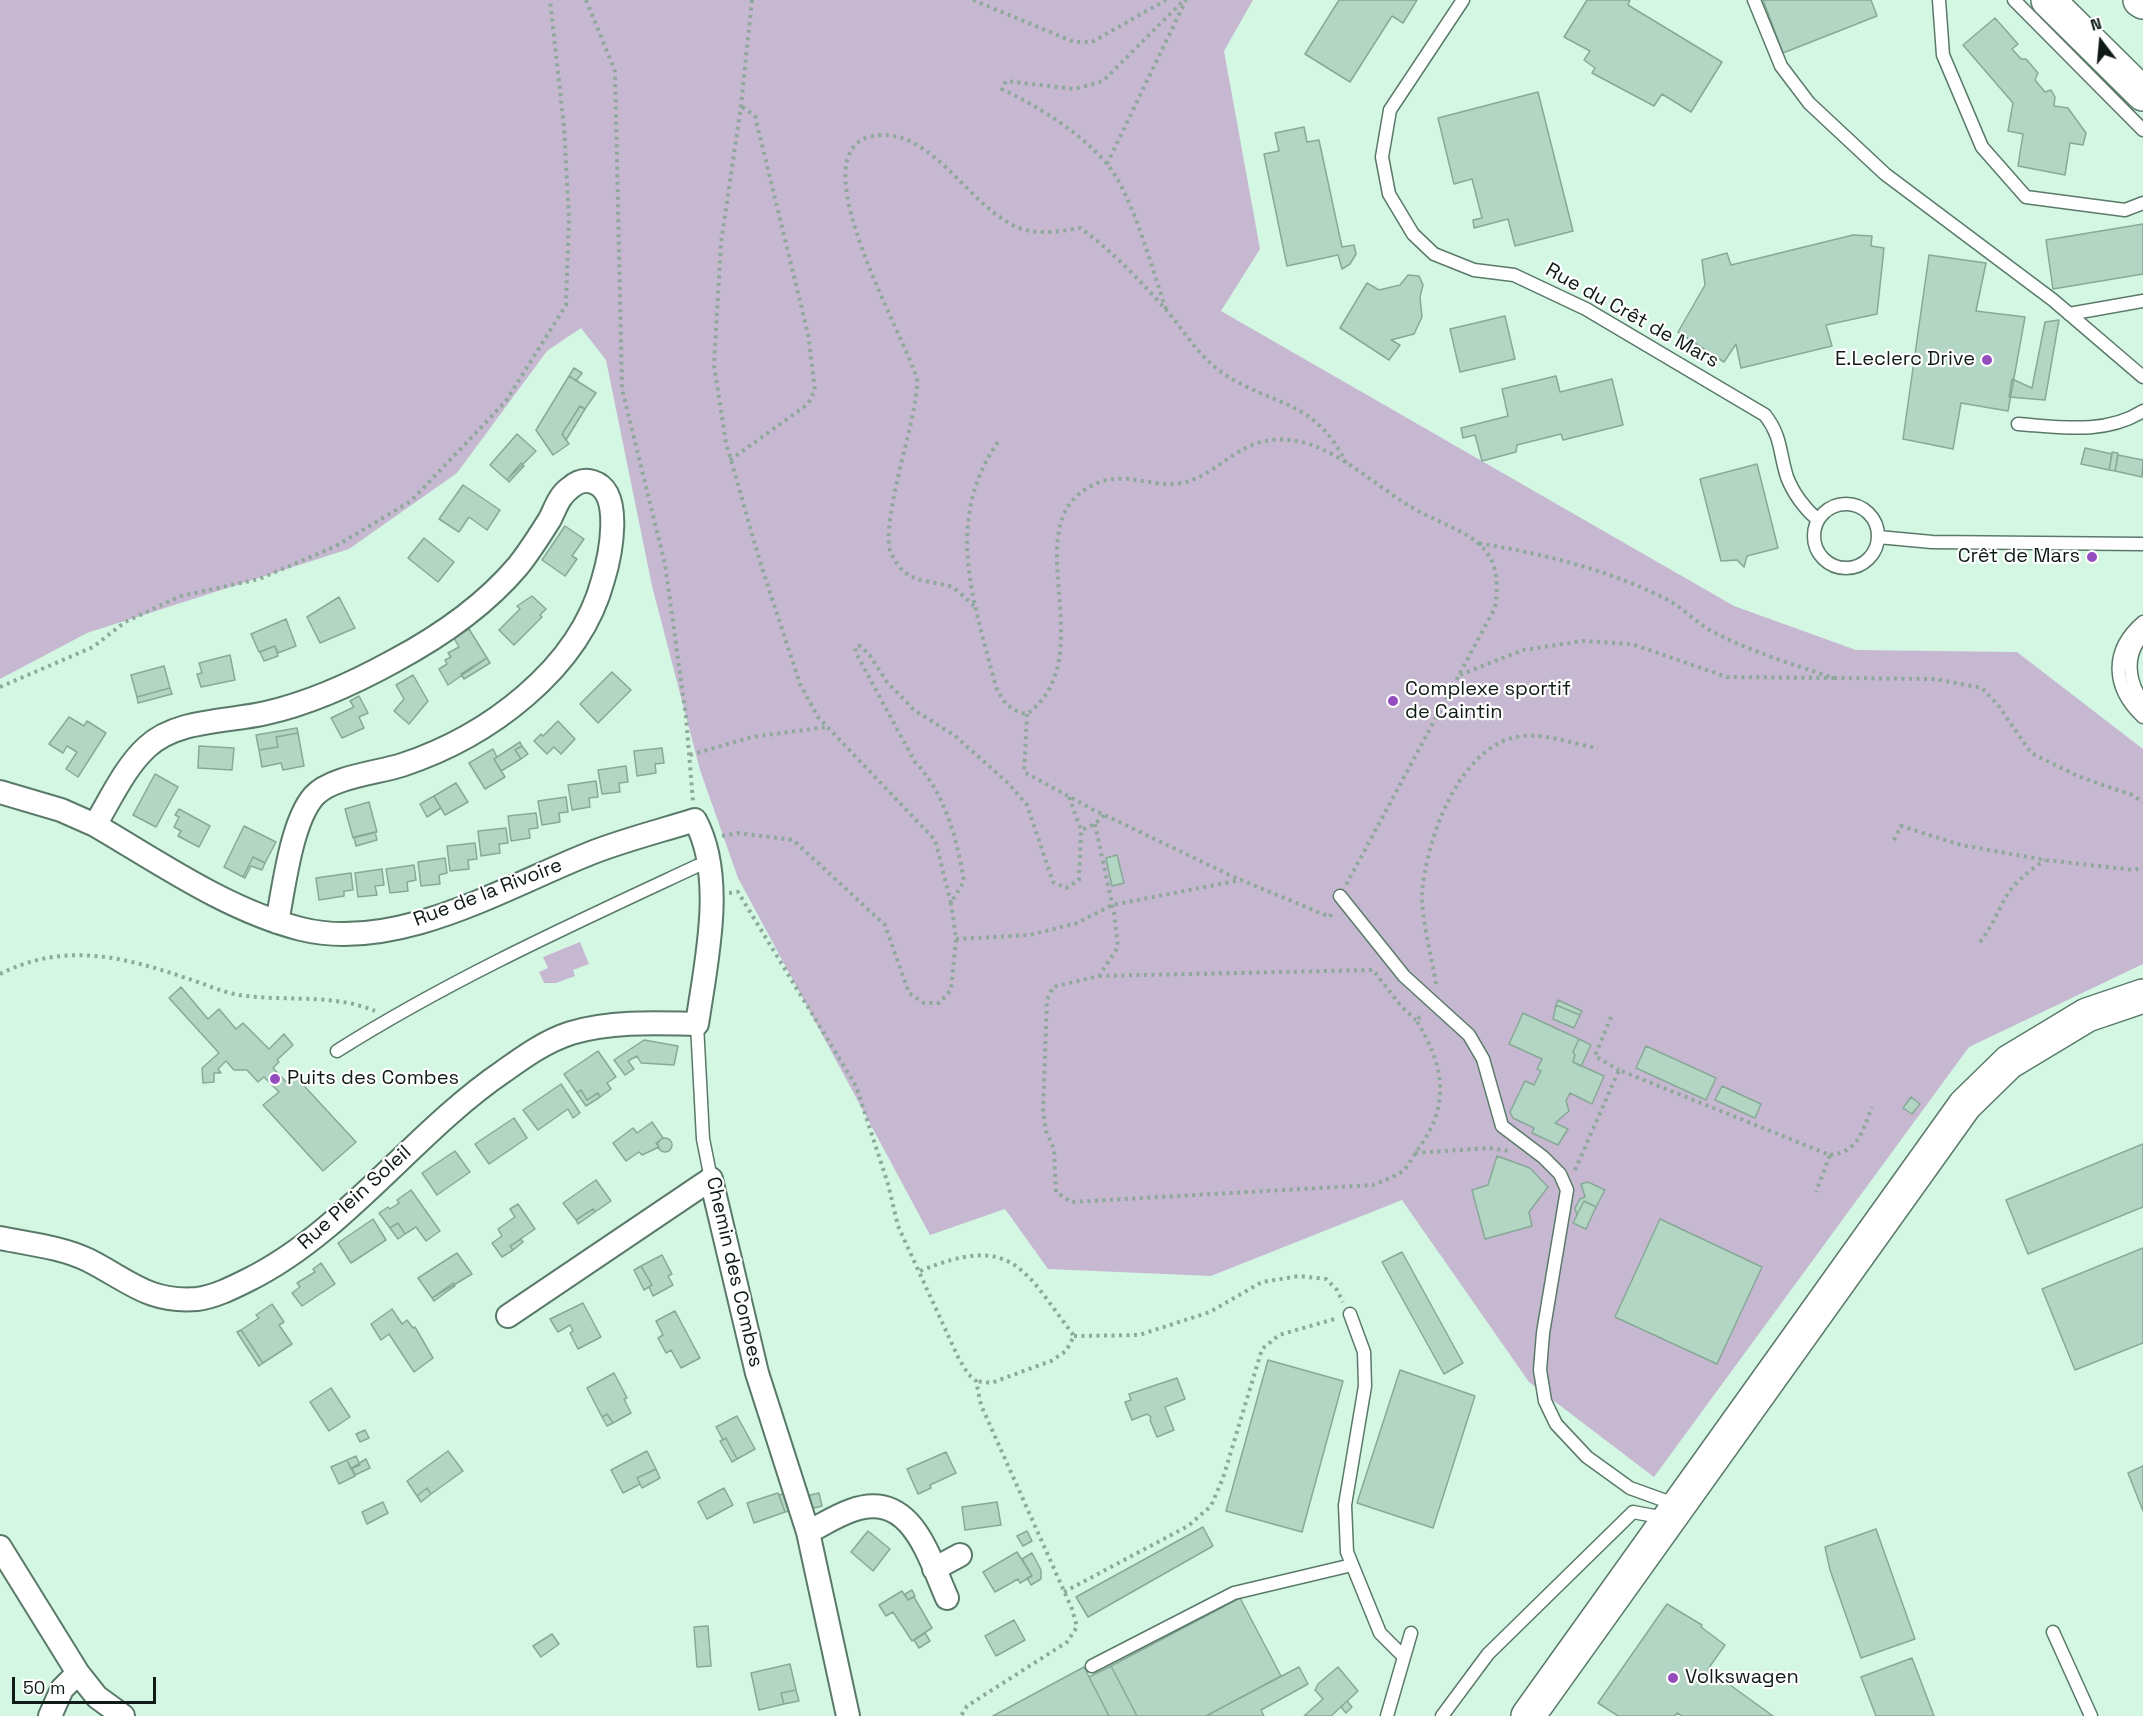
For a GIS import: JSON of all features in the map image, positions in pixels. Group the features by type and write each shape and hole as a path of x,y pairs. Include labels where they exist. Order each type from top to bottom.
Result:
{"main road":[{"path":"2048,0 2143,94"},
{"path":"1528,1716 1965,1105 2009,1062 2087,1015 2142,997"}],"street":[{"path":"95,825 136,759 162,735 184,727 267,713 297,704 327,694 395,661 469,612 497,588 519,565 541,533 562,494 574,484 586,480 598,483 608,495 612,512 612,545 603,583 571,647 550,672 521,698 449,746 405,764 329,784 314,796 298,829 277,922"},
{"name":"Rue de la Rivoire","path":"0,792 61,810 95,825 217,895 277,922 304,930 341,933 411,925 449,912 592,852 700,829"},
{"name":"Chemin des Combes","path":"697,1024 707,956 711,894 710,862 700,829"},
{"name":"Rue Plein Soleil","path":"0,1238 65,1252 88,1260 127,1284 150,1294 170,1299 199,1299 227,1290 289,1257 485,1084 537,1048 569,1034 604,1025 697,1024"},
{"name":"Chemin des Combes","path":"711,1179 757,1372 808,1532 848,1716"},
{"path":"508,1316 711,1179"},
{"path":"808,1532 849,1511 864,1507 897,1512 909,1520 946,1598"},
{"path":"0,1547 78,1673 97,1697 123,1716"},
{"path":"934,1569 960,1555"},
{"path":"50,1716 62,1689 78,1673"}],"lane":[{"name":"Rue du Crêt de Mars","path":"1463,0 1461,8 1390,110 1382,157 1389,194 1413,234 1434,254 1474,270 1514,275 1586,309 1765,415 1776,429 1788,477 1806,509 1817,519"},
{"path":"1754,0 1781,66 1809,103 1885,174 2069,314 2143,377"},
{"path":"1939,0 1943,55 1982,147 2026,197 2125,210 2143,203"},
{"path":"2014,0 2143,130"},
{"path":"2069,314 2143,301"},
{"path":"2018,424 2080,428 2126,422 2143,411"},
{"path":"1849,503 1861,507 1870,514 1876,525 1878,537 1876,549 1860,566 1848,569 1826,562 1818,554 1813,542 1817,519 1831,507 1849,503"},
{"path":"1878,537 1932,542 2142,543"},
{"path":"2143,622 2129,633 2118,664 2120,684 2128,703 2143,717"},
{"path":"2143,635 2136,642 2130,660 2131,680 2143,702"},
{"path":"337,1051 390,1017 584,918 710,862"},
{"path":"1340,896 1384,953 1433,1004 1469,1035 1483,1059 1502,1126 1543,1157 1560,1174 1567,1190 1543,1333 1540,1370 1545,1401 1556,1424 1587,1457 1630,1488 1674,1512"},
{"name":"Chemin des Combes","path":"697,1024 703,1139 711,1179"},
{"path":"1350,1314 1364,1352 1365,1386 1345,1505 1347,1552 1380,1634 1403,1656"},
{"path":"1442,1716 1488,1654 1633,1512 1674,1512"},
{"path":"1092,1666 1234,1593 1352,1565"},
{"path":"2053,1632 2091,1716"},
{"path":"1387,1716 1411,1633"}],"path":[{"path":"0,687 93,647 124,621 181,596 259,579 336,546 411,501 506,401 566,305 568,218 564,127 550,0"},
{"path":"586,0 615,71 622,389 665,564 700,829 793,840 885,925 909,993 924,1003 939,1003 951,990 956,939 951,903 934,840 818,717 800,684 760,565 730,460 714,365 721,243 741,106 752,0"},
{"path":"973,0 1074,42 1092,42 1166,0"},
{"path":"1167,312 1124,190 1107,164 1044,110 1002,90 1006,81 1074,89 1103,81 1185,0"},
{"path":"1107,164 1185,0"},
{"path":"730,460 808,404 815,390 808,334 755,116 741,106"},
{"path":"975,606 952,586 928,584 904,574 890,551 889,524 913,414 917,381 865,254 845,193 844,165 850,150 868,138 896,136 920,144 995,216 1023,230 1055,232 1080,228 1102,244 1167,312 1203,356 1223,374 1306,412 1324,430 1346,462"},
{"path":"998,442 973,486 966,523 970,589 996,687 1003,702 1016,712 1027,714 1041,704 1052,680 1060,652 1062,614 1055,551 1058,525 1067,506 1082,492 1101,481 1126,478 1180,483 1202,476 1238,452 1261,442 1284,439 1306,442 1346,462 1399,501 1478,543 1489,554 1495,566 1498,585 1495,608 1330,916 1240,880 1092,809 1024,772 1027,714"},
{"path":"1478,543 1552,556 1599,572 1665,599 1690,613 1712,632 1779,661 1834,678"},
{"path":"1460,675 1523,650 1583,641 1632,644 1727,677 1935,679 1982,688 1998,705 2031,753 2080,777 2132,795 2143,802"},
{"path":"951,903 964,881 959,850 938,793 927,774 915,762 856,653 855,647 860,646 869,654 887,682 914,710 954,735 1008,783 1027,805 1053,882 1066,888 1079,880 1080,830 1069,796"},
{"path":"690,755 752,737 827,727"},
{"path":"1416,1020 1433,1004 1437,989 1422,895 1431,841 1470,765 1494,745 1514,737 1541,736 1598,748"},
{"path":"1080,830 1095,824 1104,814"},
{"path":"1095,824 1118,946 1099,975"},
{"path":"1894,840 1901,826 1961,845 2045,860 2134,870 2143,867"},
{"path":"1980,942 1992,928 2010,891 2028,872 2045,860"},
{"path":"956,939 1030,935 1077,923 1112,905 1240,880"},
{"path":"711,894 738,892 856,1086 888,1184 898,1226 968,1374 976,1381 991,1383 1051,1361 1066,1351 1074,1336"},
{"path":"0,974 41,957 72,955 132,959 237,994 357,1003 390,1017"},
{"path":"1373,970 1401,1006 1416,1020 1431,1044 1441,1078 1439,1110 1426,1137 1403,1171 1373,1185 1071,1202 1056,1192 1054,1149 1046,1131 1043,1112 1047,1000 1053,987 1099,975 1373,970"},
{"path":"1611,1017 1595,1056 1619,1070 1830,1155 1844,1154 1853,1146 1872,1107"},
{"path":"1567,1190 1619,1070"},
{"path":"1415,1153 1489,1148 1543,1157"},
{"path":"1816,1192 1830,1155"},
{"path":"920,1271 950,1259 986,1254 1018,1267 1037,1283 1074,1336"},
{"path":"1064,1592 1188,1526 1211,1506 1223,1478 1262,1349 1279,1335 1350,1314 1337,1290 1326,1279 1299,1276 1262,1282 1210,1312 1139,1335 1074,1336"},
{"path":"961,1716 967,1706 1067,1642 1077,1627 1064,1592 981,1405 976,1381"}],"shaded area":[{"name":"Complexe sportif de Caintin","path":"0,0 1253,0 1224,51 1260,249 1221,311 1734,606 1856,650 2017,652 2143,749 2143,964 1969,1047 1654,1477 1529,1382 1402,1200 1211,1276 1048,1269 1005,1209 930,1235 738,878 700,770 652,586 606,360 581,328 547,351 457,473 349,549 87,633 0,679"},
{"path":"580,942 589,964 573,970 575,976 556,983 544,983 539,972 548,968 543,957"}],"building":[{"path":"1339,0 1417,0 1403,23 1392,16 1350,82 1305,54"},
{"path":"1587,0 1630,0 1628,5 1722,62 1691,112 1662,94 1654,106 1592,73 1595,68 1584,60 1590,51 1564,37"},
{"path":"1763,0 1871,0 1877,16 1783,53"},
{"path":"1995,18 2018,44 2012,49 2021,59 2026,59 2038,73 2035,80 2045,92 2051,90 2055,97 2054,106 2068,108 2086,133 2083,145 2070,143 2065,175 2018,166 2023,134 2008,131 2013,103 1963,45"},
{"path":"1538,92 1573,231 1515,246 1508,219 1474,228 1473,220 1482,218 1472,179 1454,184 1438,118"},
{"path":"1304,127 1307,142 1319,140 1342,247 1354,245 1356,254 1350,264 1342,269 1338,255 1287,266 1264,154 1279,151 1275,133"},
{"path":"2143,224 2143,274 2053,289 2046,240"},
{"path":"1853,235 1872,236 1871,246 1884,248 1877,314 1826,325 1832,346 1741,368 1736,344 1724,362 1678,332 1705,285 1702,260 1727,253 1731,265"},
{"path":"1929,255 1986,263 1976,311 2025,317 2008,411 1961,403 1953,449 1903,439"},
{"path":"1408,275 1419,276 1423,285 1420,297 1422,317 1414,334 1391,340 1400,345 1389,360 1340,328 1367,283 1379,290 1400,285"},
{"path":"1505,316 1515,359 1460,372 1450,329"},
{"path":"2059,320 2045,400 2009,397 2012,379 2032,388 2045,322"},
{"path":"574,368 582,373 576,381 569,376"},
{"path":"569,376 596,393 585,409 580,406 562,434 569,444 553,455 536,430"},
{"path":"1556,376 1560,392 1612,379 1623,425 1563,440 1561,434 1517,445 1516,452 1482,461 1475,435 1463,438 1461,428 1508,416 1502,389"},
{"path":"580,406 585,409 566,440 562,434"},
{"path":"517,434 536,451 507,480 490,465"},
{"path":"2085,448 2112,454 2109,470 2081,464"},
{"path":"2112,452 2118,453 2115,471 2109,470"},
{"path":"2118,455 2143,460 2142,477 2115,471"},
{"path":"521,463 524,466 509,482 507,480"},
{"path":"1757,464 1778,548 1747,556 1744,567 1737,560 1721,561 1700,479"},
{"path":"463,485 500,510 487,530 469,517 459,532 439,519"},
{"path":"565,526 584,539 572,556 577,559 565,576 542,560"},
{"path":"424,538 454,562 438,582 408,558"},
{"path":"532,596 546,609 540,615 542,617 514,645 499,630 520,609 517,606"},
{"path":"339,597 355,628 320,643 307,617"},
{"path":"286,619 296,646 278,653 275,646 259,652 251,634"},
{"path":"469,629 487,658 448,685 439,669 447,664 445,660 451,657 448,653 459,647 454,638"},
{"path":"275,646 278,656 264,661 260,652"},
{"path":"230,655 235,680 201,687 197,674 202,673 199,663"},
{"path":"487,658 490,663 464,679 461,674"},
{"path":"164,666 170,688 137,697 131,675"},
{"path":"612,672 631,690 598,723 580,704"},
{"path":"413,675 428,701 409,724 394,711 404,699 396,685"},
{"path":"170,688 172,694 138,703 137,697"},
{"path":"359,696 368,713 359,717 364,728 342,738 331,718 354,707 350,701"},
{"path":"69,717 84,726 87,721 106,733 78,777 66,769 77,752 67,746 63,753 49,744"},
{"path":"558,721 575,739 561,754 554,747 547,754 534,741 541,734 543,736"},
{"path":"297,728 298,733 276,737 278,747 259,750 256,735"},
{"path":"298,733 304,766 283,770 281,763 262,767 259,750 278,747 276,737"},
{"path":"520,742 522,746 515,750 521,759 501,771 494,759"},
{"path":"199,746 234,748 232,770 198,768"},
{"path":"522,746 528,754 521,759 515,750"},
{"path":"662,748 664,763 655,764 656,773 637,776 634,751"},
{"path":"493,749 497,757 494,759 505,777 485,789 469,763"},
{"path":"626,766 628,782 619,783 620,792 602,794 598,770"},
{"path":"155,774 178,787 156,827 133,815"},
{"path":"596,781 598,797 589,798 590,807 572,810 568,785"},
{"path":"456,783 468,802 445,815 434,796"},
{"path":"434,796 441,808 427,817 420,804"},
{"path":"566,797 568,812 559,813 560,822 542,825 538,801"},
{"path":"369,802 377,832 353,838 345,809"},
{"path":"179,809 210,826 199,847 178,836 181,831 174,827 179,817 175,815"},
{"path":"536,813 538,828 529,829 530,838 511,841 508,816"},
{"path":"244,826 276,842 265,863 253,857 243,877 224,867"},
{"path":"506,828 508,843 499,844 500,853 481,856 478,831"},
{"path":"375,832 377,840 356,846 354,837"},
{"path":"475,843 477,859 468,860 469,869 450,871 447,846"},
{"path":"1117,855 1124,883 1112,886 1106,858"},
{"path":"253,857 265,863 262,870 251,866 245,878 243,877"},
{"path":"445,858 447,873 439,875 440,884 421,886 418,862"},
{"path":"414,865 416,880 407,882 408,891 390,893 386,869"},
{"path":"382,869 384,885 375,886 377,895 358,897 355,873"},
{"path":"351,873 353,890 344,891 344,896 319,900 316,878"},
{"name":"Puits des Combes","path":"181,987 208,1019 219,1009 236,1029 243,1023 269,1049 284,1034 293,1045 277,1060 279,1062 273,1068 287,1083 295,1076 356,1142 323,1171 263,1105 279,1092 264,1077 258,1082 247,1070 234,1070 226,1061 218,1069 221,1073 214,1073 214,1082 203,1083 202,1068 219,1053 169,998"},
{"path":"1558,1000 1582,1011 1580,1015 1556,1005"},
{"path":"1556,1005 1580,1015 1574,1028 1553,1019"},
{"path":"1523,1013 1579,1039 1573,1052 1575,1055 1573,1062 1604,1076 1592,1104 1570,1093 1566,1101 1569,1111 1555,1123 1568,1129 1558,1145 1532,1133 1534,1128 1513,1118 1510,1112 1525,1081 1534,1085 1541,1071 1537,1069 1542,1059 1509,1044"},
{"path":"1579,1039 1591,1045 1581,1066 1573,1062 1575,1055 1573,1052"},
{"path":"644,1040 678,1046 674,1065 641,1063 637,1056 628,1061 634,1069 625,1075 614,1060"},
{"path":"1646,1046 1716,1078 1706,1100 1636,1068"},
{"path":"598,1051 616,1077 607,1083 611,1089 600,1097 598,1093 587,1100 581,1090 577,1093 564,1074"},
{"path":"561,1084 580,1113 573,1118 568,1109 538,1130 523,1110"},
{"path":"1722,1086 1761,1104 1755,1118 1715,1100"},
{"path":"581,1090 587,1100 598,1093 600,1097 586,1106 577,1093"},
{"path":"1911,1097 1920,1104 1912,1114 1903,1108"},
{"path":"514,1118 527,1138 489,1164 475,1144"},
{"path":"652,1122 663,1138 656,1143 659,1147 642,1155 639,1152 626,1161 613,1143 633,1128 637,1133"},
{"path":"665,1138 670,1140 672,1145 670,1150 665,1152 660,1150 658,1145 660,1140"},
{"path":"2143,1144 2143,1207 2028,1254 2006,1200"},
{"path":"455,1151 470,1172 437,1195 422,1173"},
{"path":"1497,1156 1530,1168 1548,1187 1529,1212 1532,1226 1485,1239 1472,1190 1488,1185"},
{"path":"596,1180 611,1201 595,1212 593,1209 576,1220 563,1203"},
{"path":"1588,1182 1605,1190 1596,1207 1584,1201 1577,1215 1575,1208 1580,1199 1585,1197 1581,1184"},
{"path":"411,1190 440,1231 426,1241 416,1227 405,1234 398,1223 390,1228 379,1213 399,1203 397,1200"},
{"path":"1584,1201 1596,1207 1586,1229 1573,1223"},
{"path":"518,1204 535,1229 510,1246 513,1250 502,1257 492,1243 502,1236 498,1229 515,1217 510,1209"},
{"path":"593,1209 595,1212 578,1224 576,1220"},
{"path":"373,1219 386,1240 351,1263 338,1243"},
{"path":"1660,1219 1762,1267 1717,1364 1615,1317"},
{"path":"398,1223 405,1234 398,1239 390,1228"},
{"path":"521,1239 523,1242 513,1250 510,1246"},
{"path":"2143,1248 2143,1343 2075,1370 2042,1289"},
{"path":"1402,1252 1463,1363 1444,1374 1382,1262"},
{"path":"457,1253 472,1274 432,1298 418,1278"},
{"path":"662,1255 672,1274 668,1276 673,1285 653,1296 649,1287 652,1285 641,1266"},
{"path":"321,1263 335,1284 302,1306 292,1293 300,1287 297,1283 315,1272 313,1269"},
{"path":"641,1266 652,1285 644,1290 634,1270"},
{"path":"453,1283 455,1286 434,1301 432,1298"},
{"path":"583,1303 601,1337 578,1349 570,1333 573,1331 570,1325 558,1332 550,1319"},
{"path":"272,1304 284,1322 279,1325 292,1344 263,1363 241,1330 259,1318 256,1315"},
{"path":"392,1309 402,1324 407,1320 413,1328 415,1327 433,1358 414,1372 389,1334 381,1340 371,1324"},
{"path":"675,1311 700,1358 681,1368 671,1350 666,1353 658,1338 663,1335 656,1321"},
{"path":"241,1330 263,1363 259,1366 237,1332"},
{"path":"1268,1360 1343,1381 1302,1532 1226,1511"},
{"path":"1400,1370 1475,1396 1433,1528 1357,1503"},
{"path":"614,1373 627,1398 624,1399 631,1413 613,1423 607,1414 602,1417 587,1388"},
{"path":"1177,1378 1185,1399 1165,1407 1174,1430 1157,1437 1150,1420 1151,1417 1147,1414 1132,1420 1125,1402 1131,1400 1129,1394"},
{"path":"331,1388 350,1417 329,1431 310,1402"},
{"path":"607,1414 613,1423 607,1426 602,1417"},
{"path":"737,1416 755,1449 737,1459 726,1438 723,1440 716,1427"},
{"path":"365,1430 369,1438 360,1442 356,1434"},
{"path":"726,1438 737,1459 732,1462 720,1441"},
{"path":"448,1451 463,1471 431,1494 427,1488 417,1496 407,1481"},
{"path":"647,1451 656,1469 637,1478 640,1484 623,1493 611,1470"},
{"path":"946,1452 956,1473 930,1485 931,1488 918,1494 907,1469"},
{"path":"356,1456 360,1465 351,1469 347,1460"},
{"path":"366,1459 370,1468 355,1475 352,1468"},
{"path":"347,1460 355,1476 339,1484 331,1467"},
{"path":"2143,1466 2143,1511 2128,1473"},
{"path":"656,1469 660,1478 642,1488 637,1478"},
{"path":"427,1488 431,1494 421,1502 417,1496"},
{"path":"724,1488 733,1505 707,1519 698,1502"},
{"path":"778,1493 785,1512 754,1523 747,1503"},
{"path":"785,1493 790,1511 785,1512 779,1495"},
{"path":"819,1493 822,1506 810,1509 806,1496"},
{"path":"383,1502 388,1513 367,1524 362,1512"},
{"path":"997,1502 1001,1525 965,1530 962,1507"},
{"path":"1203,1527 1213,1546 1088,1617 1076,1597"},
{"path":"1876,1529 1915,1639 1861,1658 1830,1570 1825,1547"},
{"path":"868,1531 890,1549 873,1571 851,1552"},
{"path":"1027,1531 1032,1541 1023,1546 1017,1536"},
{"path":"1017,1552 1032,1576 1020,1583 1018,1579 995,1592 983,1572"},
{"path":"1032,1553 1041,1570 1041,1579 1031,1585 1027,1578 1032,1576 1022,1559"},
{"path":"912,1590 915,1596 908,1600 905,1594"},
{"path":"902,1591 908,1600 914,1597 932,1628 912,1641 893,1612 886,1616 879,1605"},
{"path":"1240,1598 1281,1676 1206,1716 1137,1716 1111,1666"},
{"path":"1667,1604 1702,1625 1701,1627 1725,1645 1708,1669 1773,1716 1682,1716 1677,1713 1675,1716 1618,1716 1598,1703"},
{"path":"1014,1620 1025,1640 996,1656 985,1636"},
{"path":"708,1626 711,1666 697,1667 694,1627"},
{"path":"925,1633 930,1641 919,1648 914,1640"},
{"path":"552,1634 559,1644 541,1657 533,1646"},
{"path":"1912,1658 1934,1716 1876,1716 1861,1677"},
{"path":"790,1664 796,1690 781,1693 784,1704 759,1710 751,1673"},
{"path":"1111,1666 1137,1716 1109,1716 1089,1677"},
{"path":"1084,1667 1109,1716 993,1716"},
{"path":"1299,1667 1308,1684 1261,1710 1264,1716 1206,1716"},
{"path":"1338,1667 1358,1691 1331,1716 1304,1716 1323,1699 1315,1690 1318,1684"},
{"path":"796,1690 799,1701 784,1704 781,1693"},
{"path":"1347,1701 1352,1707 1346,1713 1341,1707"}],"place":[{"name":"E.Leclerc Drive","path":"1987,360"},
{"name":"Crêt de Mars","path":"2092,557"},
{"name":"Complexe sportif de Caintin","path":"1393,701"},
{"name":"Puits des Combes","path":"275,1079"},
{"name":"Volkswagen","path":"1673,1678"}]}
